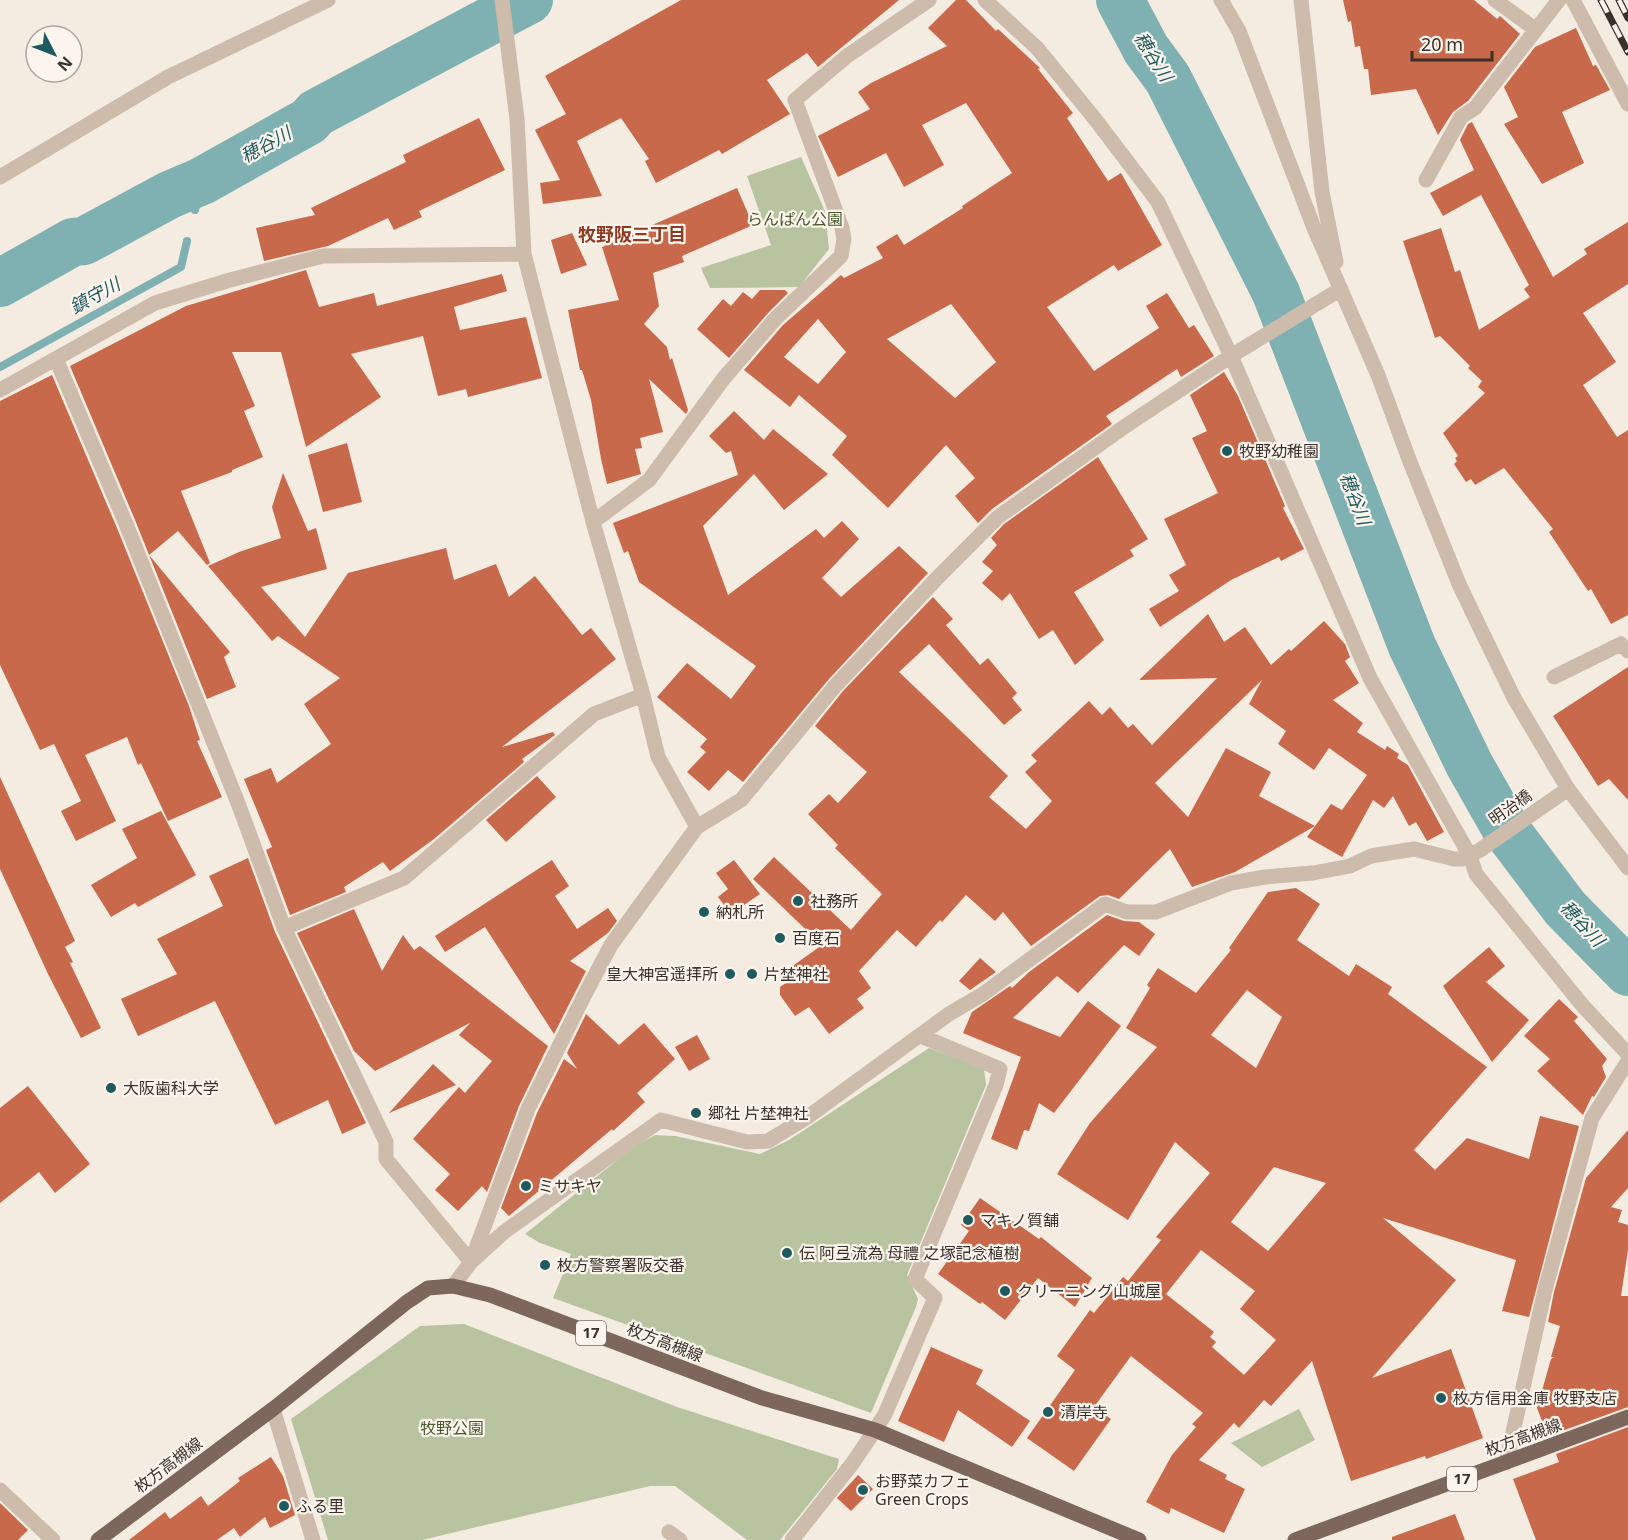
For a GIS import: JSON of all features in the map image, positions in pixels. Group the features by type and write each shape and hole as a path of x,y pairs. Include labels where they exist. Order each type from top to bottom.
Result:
{"main road":[{"name":"枚方高槻線","path":"98,1540 273,1409 407,1302 428,1288 453,1286 490,1294 762,1398 876,1430 1139,1540"},
{"name":"枚方高槻線","path":"1295,1540 1628,1417"}],"street":[{"path":"0,177 168,77 328,0"},
{"path":"502,0 517,120 524,254 593,522 643,695 658,757 697,827"},
{"path":"593,522 649,480 724,378 776,318 840,256 844,239 842,228 795,100 847,56 929,0"},
{"path":"985,0 1037,48 1158,202 1233,355 1370,678 1475,853 1476,874 1582,1006 1628,1054"},
{"path":"1221,0 1239,31 1314,228 1336,293 1378,375 1459,584 1514,698 1564,792 1628,868"},
{"path":"1301,0 1322,192 1336,293"},
{"path":"1495,0 1534,29"},
{"path":"1425,180 1461,117 1475,108 1534,29 1559,0"},
{"path":"1573,0 1628,104"},
{"path":"0,390 155,303 230,280 323,256 524,254"},
{"path":"471,1262 528,1109 583,998 611,945 697,827 741,800 836,685 998,517 1124,426 1233,355 1336,293"},
{"path":"56,359 126,524 238,802 284,928 386,1142 386,1159 471,1262"},
{"path":"1554,677 1621,644 1628,651"},
{"path":"284,928 404,878 594,714 643,695"},
{"name":"明治橋","path":"1475,853 1564,792"},
{"path":"453,1286 471,1262 504,1232 662,1120 747,1142 768,1141 809,1116 949,1014 983,994 1105,904 1127,912 1156,912 1232,883 1350,866 1371,856 1414,849 1454,859 1475,853"},
{"path":"792,1540 852,1464 885,1413 935,1298 915,1279 996,1085 1000,1069 921,1036"},
{"path":"1506,1463 1545,1290 1592,1118 1628,1061"},
{"path":"273,1409 313,1540"},
{"path":"0,1490 53,1540"}],"green space":[{"name":"らんぱん公園","path":"801,157 825,211 829,249 799,287 710,288 701,268 771,245 747,176"},
{"path":"929,1048 984,1069 986,1085 907,1275 918,1299 916,1307 871,1413 553,1298 571,1254 540,1243 525,1234 635,1146 655,1135 675,1136 760,1154 789,1140"},
{"name":"牧野公園","path":"464,1324 677,1407 839,1459 837,1469 780,1540 747,1540 675,1486 650,1486 422,1540 328,1540 291,1419 420,1326"},
{"path":"1299,1409 1315,1440 1262,1467 1231,1443"}],"building":[{"path":"681,0 899,0 818,67 807,53 767,80 790,114 722,154 719,150 656,183 645,161 649,159 621,118 577,141 602,196 543,204 540,183 560,180 535,130 566,114 545,76"},
{"path":"956,0 966,0 996,31 998,29 1040,68 1038,69 1073,113 1067,118 1108,181 1121,173 1162,245 1118,271 1114,265 1047,307 1094,371 1159,328 1146,306 1167,293 1189,328 1194,325 1214,356 1181,377 1177,369 1106,416 1112,424 992,509 978,523 955,496 975,478 946,445 888,508 832,455 847,436 799,395 790,407 744,370 783,325 841,275 844,278 883,258 876,247 897,234 904,245 963,208 962,206 1012,173 966,103 922,125 944,165 904,187 886,153 838,177 818,136 870,109 858,92 871,83 947,46 928,28","holes":["951,304 996,362 955,398 887,339","818,319 846,352 818,384 784,357"]},
{"path":"1343,0 1474,0 1497,19 1500,16 1520,34 1468,101 1453,112 1438,135 1416,89 1371,95 1368,69 1364,69 1360,46 1355,47 1351,21 1348,22"},
{"path":"1576,28 1593,66 1596,65 1610,90 1562,112 1584,163 1542,184 1504,124 1518,117 1504,87 1535,47"},
{"path":"479,118 505,170 419,211 422,217 394,230 388,218 328,246 264,261 256,228 315,215 311,208 406,162 403,155"},
{"path":"1472,122 1553,277 1587,254 1584,249 1628,222 1628,284 1583,313 1616,362 1583,385 1617,437 1628,430 1628,615 1611,624 1591,589 1588,591 1549,532 1553,529 1504,468 1475,485 1471,479 1466,482 1454,464 1458,456 1443,433 1485,393 1478,387 1482,381 1468,368 1470,366 1440,336 1435,338 1403,241 1441,228 1455,272 1460,270 1479,330 1530,297 1524,289 1529,285 1481,195 1443,216 1430,193 1474,170 1460,140 1468,124"},
{"path":"737,188 753,225 682,256 684,262 653,273 659,306 644,324 667,347 688,410 686,414 649,379 663,432 640,438 642,448 635,449 641,474 607,484 591,400 582,370 580,370 568,310 619,300 602,247"},
{"path":"572,233 587,265 561,274 551,240"},
{"path":"306,270 319,307 374,293 377,306 502,274 507,291 454,307 460,330 526,317 542,378 468,397 466,389 438,396 423,336 351,354 381,397 306,447 281,352 232,352 255,406 244,411 263,457 232,470 232,472 181,491 210,563 207,565 178,531 149,555 70,366 186,306"},
{"path":"760,290 785,290 788,293 729,358 697,329 723,299 731,306 743,292 752,299"},
{"path":"1224,372 1238,396 1285,506 1283,508 1304,549 1281,561 1279,557 1231,580 1160,627 1149,609 1179,591 1169,575 1186,565 1164,519 1218,493 1192,438 1207,431 1190,395"},
{"path":"52,375 189,706 200,740 197,741 222,797 168,821 141,763 138,765 127,737 85,755 116,821 76,841 61,811 81,801 54,744 40,750 0,665 0,401"},
{"path":"734,411 764,440 773,429 828,474 784,510 754,474 703,526 728,595 816,529 824,538 842,521 859,539 822,578 841,597 899,546 928,573 829,679 743,782 728,770 709,791 687,772 706,752 700,747 707,739 657,697 687,663 731,699 756,666 639,582 628,551 624,553 613,523 738,475 731,451 726,453 709,436"},
{"path":"347,443 362,502 323,512 308,455"},
{"path":"1098,457 1148,539 1130,550 1134,556 1074,592 1104,640 1075,665 1053,630 1039,639 1010,593 1002,601 982,583 993,571 982,562 997,545 991,538 1004,524"},
{"path":"283,473 308,531 316,528 327,569 261,587 305,637 348,573 446,548 454,580 496,564 509,597 535,576 582,635 591,628 616,659 502,747 553,732 555,735 522,759 524,762 434,839 390,871 383,862 344,887 346,892 290,915 266,850 272,847 244,779 271,768 277,783 331,744 304,704 340,678 278,636 272,641 208,566 239,552 281,538 272,507"},
{"path":"149,555 230,652 224,657 236,687 207,699"},
{"path":"933,597 953,619 946,625 980,665 988,658 1017,693 1012,698 1022,710 1004,725 929,644 899,672 1008,776 989,797 1026,829 1052,801 1025,772 1037,761 1031,755 1089,701 1102,715 1110,707 1128,728 1133,724 1152,745 1217,678 1139,680 1208,614 1224,642 1245,627 1271,665 1289,649 1291,651 1324,621 1345,644 1350,657 1345,661 1359,683 1333,700 1363,723 1357,732 1385,750 1387,746 1399,754 1397,758 1408,765 1444,832 1427,841 1416,822 1409,826 1393,796 1384,808 1373,800 1342,857 1307,837 1315,826 1235,872 1192,887 1170,849 1119,899 1108,895 1100,896 1031,946 1003,912 995,921 966,895 916,947 897,930 859,971 871,988 857,999 864,1008 829,1034 809,1007 795,1016 780,995 780,987 793,978 787,970 822,945 753,879 774,857 851,930 882,894 835,848 838,845 808,814 829,794 838,803 867,772 815,726 843,691","holes":["1262,680 1249,704 1286,731 1278,744 1314,770 1329,748 1367,775 1342,810 1331,804 1315,826 1259,796 1271,772 1226,748 1188,817 1155,783"]},
{"path":"1628,667 1628,800 1609,779 1598,786 1553,716"},
{"path":"537,776 556,797 506,842 486,820"},
{"path":"0,777 75,941 65,947 73,962 70,963 101,1028 81,1038 48,974 0,869"},
{"path":"161,811 196,875 138,907 135,903 111,917 91,885 137,858 122,829"},
{"path":"248,858 275,932 366,1123 342,1134 328,1100 275,1125 215,1001 138,1036 121,999 177,974 157,939 223,906 209,876"},
{"path":"552,860 569,886 555,896 577,929 608,908 617,921 608,933 570,961 586,971 554,1034 485,927 445,952 435,936"},
{"path":"734,860 760,894 731,914 718,897 728,889 716,873"},
{"path":"1296,888 1320,904 1297,940 1349,976 1356,964 1392,987 1388,994 1487,1067 1414,1150 1435,1170 1467,1138 1529,1159 1540,1116 1579,1126 1529,1317 1502,1311 1516,1260 1383,1218 1456,1280 1372,1378 1451,1349 1483,1438 1426,1459 1425,1456 1351,1481 1312,1361 1271,1406 1264,1400 1239,1428 1234,1423 1199,1460 1227,1475 1225,1479 1245,1489 1224,1533 1171,1508 1169,1514 1146,1502 1172,1455 1196,1427 1192,1424 1203,1413 1131,1356 1094,1407 1111,1419 1074,1471 1027,1438 1075,1370 1057,1356 1090,1310 1094,1313 1123,1277 1128,1281 1161,1240 1156,1237 1210,1173 1175,1142 1128,1220 1057,1174 1090,1123 1157,1047 1126,1028 1150,988 1147,985 1158,968 1196,993 1231,950 1229,948 1268,892","holes":["1247,990 1282,1017 1256,1068 1211,1035","1274,1167 1326,1183 1268,1251 1231,1222","1201,1250 1255,1291 1240,1309 1276,1340 1244,1375 1212,1347 1216,1342 1210,1337 1214,1332 1166,1294"]},
{"path":"354,909 382,971 403,935 414,950 420,946 548,1046 519,1106 487,1192 482,1186 458,1211 435,1190 450,1174 413,1139 459,1087 465,1093 492,1061 459,1035 470,1023 375,1071 354,1051 297,933"},
{"path":"1107,915 1124,921 1139,922 1155,934 1139,956 1124,945 1078,993 1057,976 1013,1018 1060,1037 1088,1001 1121,1026 1054,1113 1039,1103 1029,1131 1024,1130 1017,1150 991,1139 1021,1057 963,1033 972,1012 1010,986 1012,988 1029,972"},
{"path":"1489,947 1505,966 1486,982 1529,1020 1492,1062 1443,986"},
{"path":"980,958 996,972 970,990 959,981"},
{"path":"1559,999 1578,1017 1574,1021 1607,1059 1602,1066 1606,1077 1594,1097 1592,1096 1583,1115 1537,1071 1550,1059 1524,1036"},
{"path":"586,1014 619,1045 644,1023 675,1059 637,1093 645,1102 509,1216 501,1208 537,1113 564,1059 577,1069 567,1053"},
{"path":"697,1035 710,1059 689,1071 675,1047"},
{"path":"433,1064 456,1085 389,1113"},
{"path":"28,1086 90,1164 55,1193 39,1172 0,1203 0,1108"},
{"path":"1628,1130 1628,1188 1611,1207 1622,1210 1618,1222 1628,1225 1628,1250 1621,1296 1628,1296 1628,1407 1548,1436 1537,1408 1551,1359 1554,1357 1551,1357 1560,1326 1548,1322 1554,1292 1586,1178"},
{"path":"980,1198 1039,1239 1041,1237 1092,1278 1075,1307 1038,1278 1005,1320 982,1302 980,1304 938,1274 969,1231 961,1225"},
{"path":"931,1347 983,1370 976,1384 1030,1421 1012,1447 958,1410 944,1442 898,1421"},
{"path":"1628,1427 1628,1540 1536,1540 1513,1479 1559,1462 1556,1454"},
{"path":"271,1457 283,1476 295,1515 270,1528 265,1517 240,1537 234,1528 217,1540 129,1540 165,1512 170,1519 201,1496 208,1506 240,1481 238,1478"},
{"path":"858,1475 873,1489 851,1511 837,1498"},
{"path":"0,1503 28,1530 18,1540 0,1540"},
{"path":"1455,1514 1465,1540 1392,1540 1392,1537"}],"waterway":[{"name":"穂谷川","path":"0,283 73,242 84,241 169,195 202,181 309,121 316,113 529,0"},
{"name":"穂谷川","path":"1120,0 1146,49 1168,79 1276,293 1412,646 1469,764 1507,831 1565,908 1628,972"},
{"name":"鎮守川","path":"195,210 202,181"},
{"name":"鎮守川","path":"0,367 181,267 187,241"}],"railway":[{"path":"1601,0 1628,52"},
{"path":"1619,0 1628,18"}],"place":[{"name":"牧野幼稚園","path":"1227,451"},
{"name":"社務所","path":"798,901"},
{"name":"納札所","path":"704,912"},
{"name":"百度石","path":"780,938"},
{"name":"皇大神宮遥拝所","path":"730,974"},
{"name":"片埜神社","path":"752,974"},
{"name":"大阪歯科大学","path":"111,1088"},
{"name":"郷社 片埜神社","path":"696,1113"},
{"name":"ミサキヤ","path":"526,1186"},
{"name":"マキノ質舗","path":"968,1220"},
{"name":"伝 阿弖流為 母禮 之塚記念植樹","path":"787,1253"},
{"name":"枚方警察署阪交番","path":"545,1265"},
{"name":"クリーニング山城屋","path":"1005,1291"},
{"name":"枚方信用金庫 牧野支店","path":"1441,1398"},
{"name":"清岸寺","path":"1048,1412"},
{"name":"お野菜カフェ Green Crops","path":"863,1490"},
{"name":"ふる里","path":"284,1506"}],"district":[{"name":"牧野阪三丁目","path":"632,235"}]}
